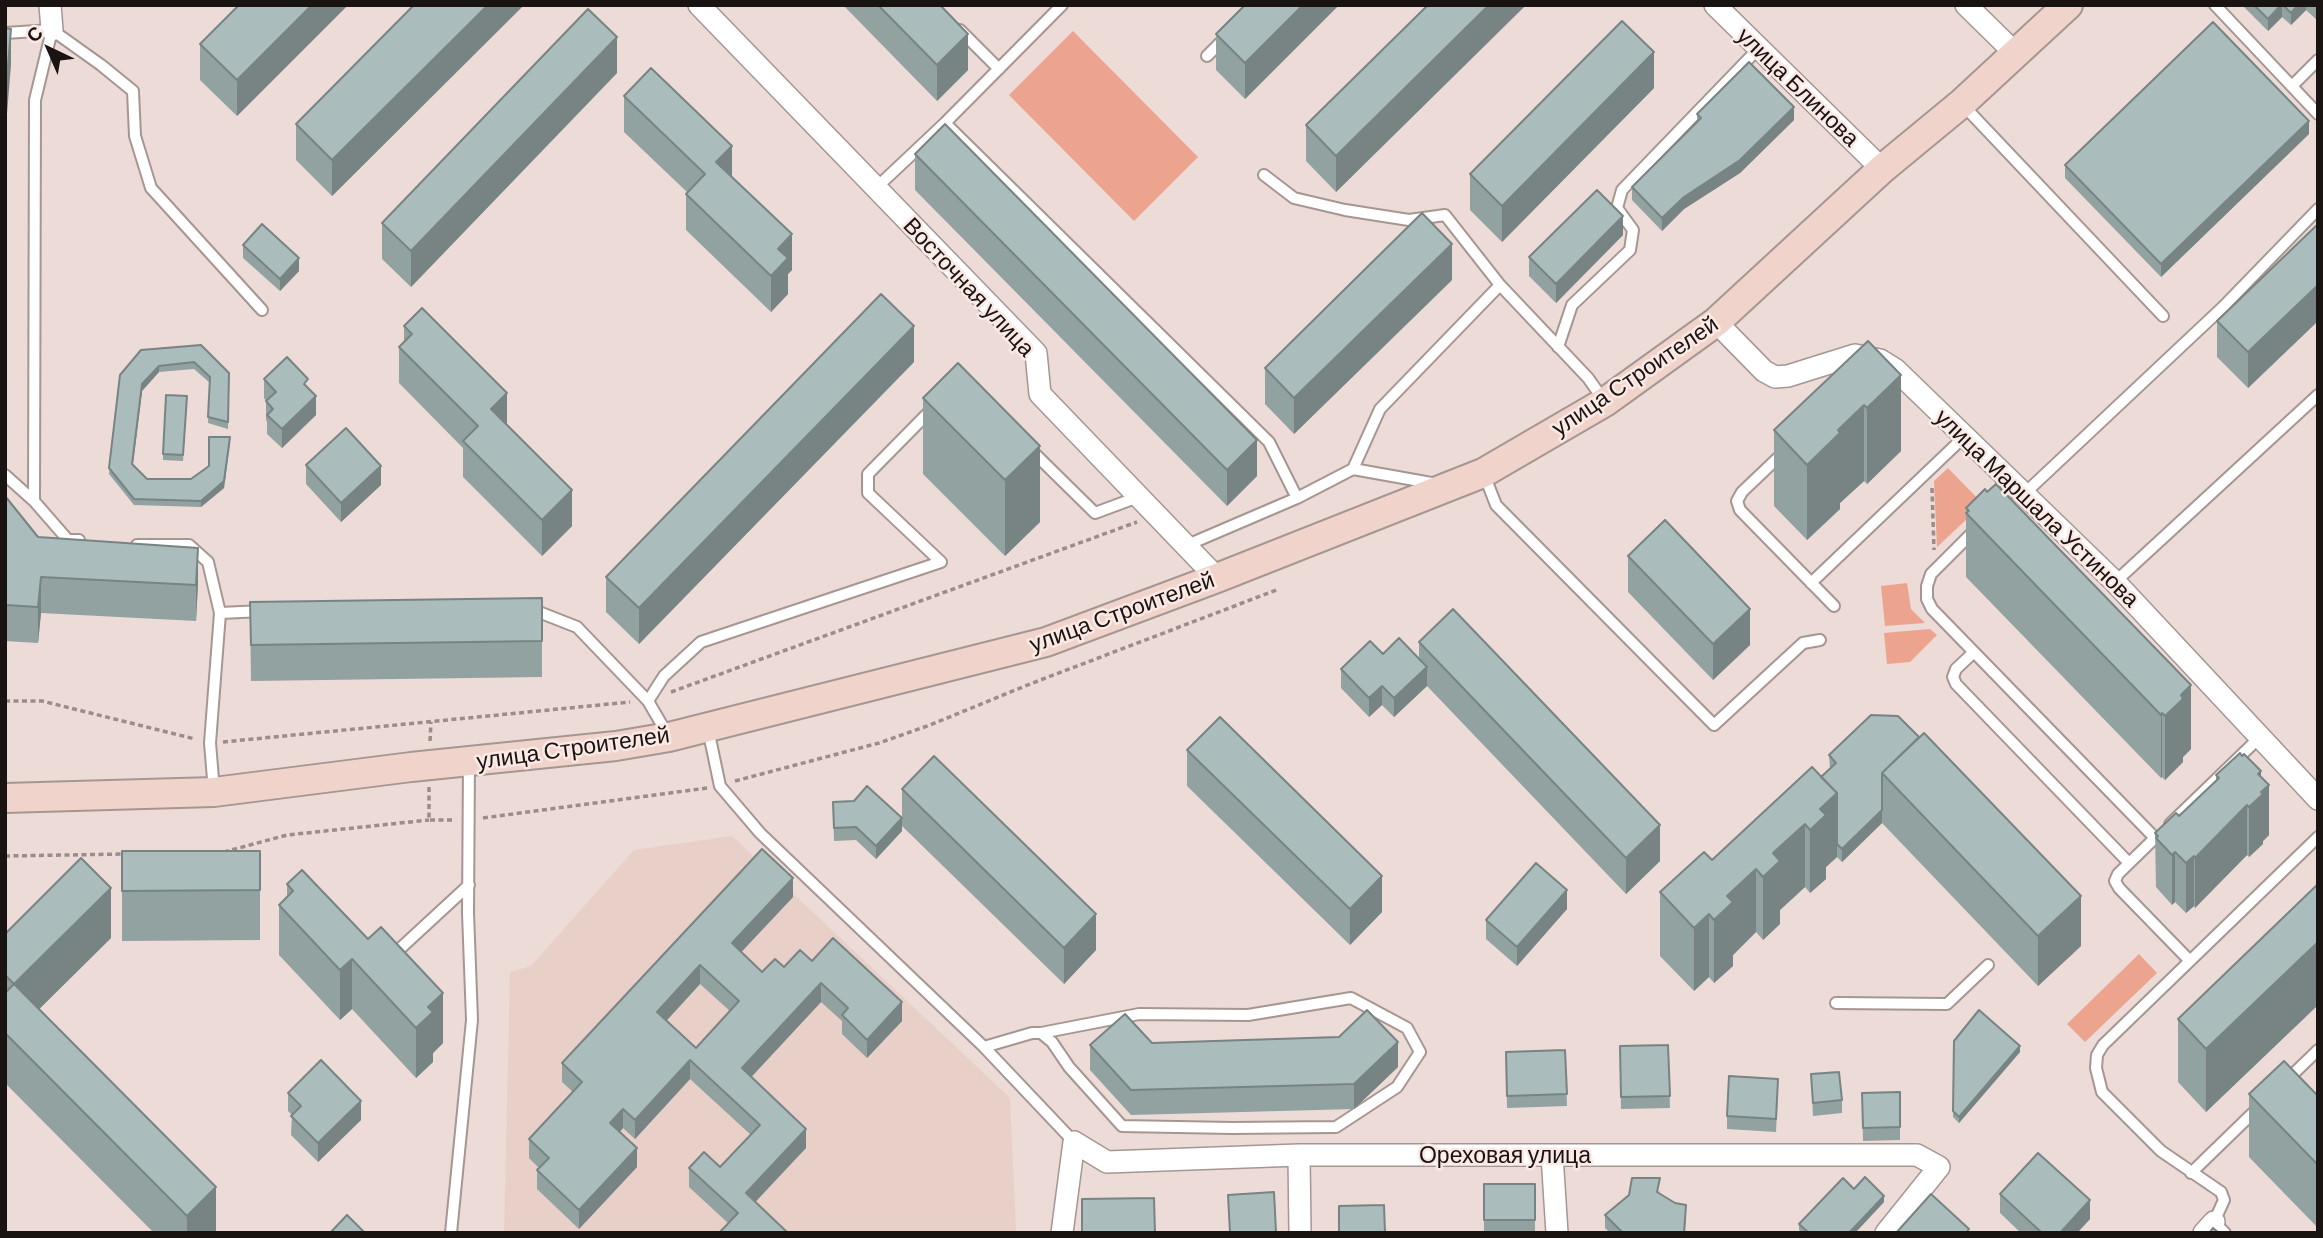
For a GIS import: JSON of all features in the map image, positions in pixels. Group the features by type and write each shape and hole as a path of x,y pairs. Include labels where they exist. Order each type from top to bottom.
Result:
{"main road":[{"name":"улица Строителей","path":"5,798 214,792 616,746 669,737 1046,642 1217,578 1483,473 1605,402 1716,322 1882,169 1962,103 2068,5"}],"street":[{"path":"50,5 52,30"},
{"name":"Восточная улица","path":"699,5 1036,353 1040,394 1217,578"},
{"name":"улица Блинова","path":"1715,5 1882,169"},
{"path":"1966,5 2016,54"},
{"name":"улица Маршала Устинова","path":"1716,322 1764,371 1775,377 1788,376 1855,355 1875,365 1896,370 1965,436 2017,493 2115,582 2317,797"},
{"path":"1062,1233 1074,1142"},
{"name":"Ореховая улица","path":"1074,1142 1107,1162 1299,1155 1917,1155 1940,1167 1886,1233"},
{"path":"1299,1155 1300,1233"},
{"path":"1552,1155 1557,1233"}],"lane":[{"path":"876,188 1062,5"},
{"path":"2215,5 2318,114"},
{"path":"954,23 999,69"},
{"path":"5,33 52,30 133,91 135,136 151,188 262,310"},
{"path":"34,500 35,100 52,30"},
{"path":"1207,56 1233,30"},
{"path":"1559,347 1572,305 1630,250 1633,230 1618,208 1622,190 1759,48"},
{"path":"2291,86 2318,60"},
{"path":"1962,103 2162,316"},
{"path":"945,123 1269,442 1297,498"},
{"path":"1264,175 1294,198 1345,210 1409,220 1445,215 1500,285 1588,378 1605,402"},
{"path":"2017,493 2223,307 2318,209"},
{"path":"1353,469 1380,409 1500,285"},
{"path":"2115,582 2318,396"},
{"path":"648,701 664,676 701,642 942,562 868,493 868,474 939,402"},
{"path":"1811,583 1965,436"},
{"path":"1018,437 1096,513 1138,497"},
{"path":"1791,445 1742,492 1737,501 1740,510 1834,606"},
{"path":"1185,546 1297,498 1353,469 1450,486"},
{"path":"1483,473 1496,505 1714,725 1803,643 1820,640"},
{"path":"5,475 34,500 68,540 95,542"},
{"path":"1979,525 1935,570 1927,586 1927,599 1933,610 2155,838"},
{"path":"121,544 189,545 208,562 220,612 210,743 214,792"},
{"path":"517,608 530,609 577,626 648,701 669,737"},
{"path":"220,612 274,611"},
{"path":"1974,652 1956,669 1953,677 1956,684 2129,863"},
{"path":"707,727 720,786 760,833 984,1047 1074,1142"},
{"path":"2189,961 2115,881 2129,863 2260,737"},
{"path":"451,1233 472,1020 469,762"},
{"path":"2214,1229 2224,1200 2221,1192 2161,1151 2102,1093 2096,1068 2097,1055 2103,1045 2318,837"},
{"path":"381,966 469,885"},
{"path":"1836,1003 1947,1004 1988,965"},
{"path":"984,1047 1032,1032 1041,1033 1139,1014 1248,1015 1351,998 1408,1028 1420,1052 1397,1087 1336,1127 1122,1126 1069,1067 1052,1042 1041,1033"},
{"path":"2291,1094 2282,1085 2318,1051"},
{"path":"2190,1173 2264,1102"}],"path":[{"path":"1931,468 1935,570"},
{"path":"5,701 42,701 210,743 648,701 1155,515"},
{"path":"219,853 287,835 429,820 469,820 720,786 892,739 1279,589"},
{"path":"429,820 430,722"},
{"path":"5,856 139,854"}],"shaded area":[{"path":"1073,31 1198,157 1134,221 1009,95"},
{"path":"1948,468 1983,504 1937,547 1934,481"},
{"path":"1907,583 1911,609 1925,623 1885,626 1881,586"},
{"path":"1930,629 1937,635 1910,662 1887,664 1884,633"},
{"path":"732,836 1010,1098 1016,1233 504,1233 510,972 531,966 634,850"},
{"path":"2139,954 2157,973 2085,1042 2067,1024"}],"building":[{"path":"239,5 312,5 237,80 200,44"},
{"path":"414,5 488,5 332,160 296,124"},
{"path":"878,5 940,5 968,34 937,65"},
{"path":"1245,5 1303,5 1245,63 1216,34"},
{"path":"1428,5 1489,5 1336,156 1306,125"},
{"path":"2254,5 2281,5 2268,19"},
{"path":"2283,5 2298,5 2291,13"},
{"path":"588,9 617,37 411,251 382,223"},
{"path":"1622,21 1654,52 1502,206 1470,174"},
{"path":"2213,22 2309,121 2161,264 2065,165"},
{"path":"5,28 11,29 5,102"},
{"path":"1749,62 1794,107 1740,160 1684,197 1662,218 1632,187 1701,118 1697,114"},
{"path":"651,68 732,146 716,162 792,234 778,249 788,258 771,276 686,194 705,174 624,96"},
{"path":"945,124 1257,440 1227,470 915,154"},
{"path":"1597,190 1623,216 1556,284 1529,257"},
{"path":"1422,213 1452,244 1294,398 1265,368"},
{"path":"262,224 299,258 280,279 243,245"},
{"path":"2318,224 2318,285 2248,352 2217,321"},
{"path":"881,294 914,326 639,608 606,577"},
{"path":"422,308 507,393 491,409 572,490 542,520 463,441 478,426 399,347 412,334 404,326"},
{"path":"1868,341 1901,375 1867,408 1864,405 1807,465 1774,430"},
{"path":"201,345 229,373 228,422 208,417 210,377 194,362 159,366 142,384 132,464 147,479 191,479 209,466 209,437 230,437 224,481 201,501 134,499 109,468 120,375 141,350"},
{"path":"287,357 308,379 304,384 316,396 282,429 267,415 273,409 266,401 276,392 264,379"},
{"path":"958,363 1040,446 1005,480 923,398"},
{"path":"166,395 187,396 183,455 163,454"},
{"path":"346,428 381,466 341,503 306,465"},
{"path":"1996,484 2191,685 2181,695 2183,699 2165,716 2162,713 2161,715 1966,513 1969,511 1966,508 1985,489 1987,492"},
{"path":"5,496 38,537 198,548 196,585 41,577 38,607 5,605"},
{"path":"1665,520 1750,609 1713,644 1628,556"},
{"path":"542,598 542,641 251,645 250,602"},
{"path":"1453,609 1660,825 1626,858 1419,642"},
{"path":"1399,638 1427,667 1394,698 1382,686 1369,698 1341,669 1370,641 1383,654"},
{"path":"1871,715 1898,716 1919,737 1882,773 1882,810 1842,849 1837,844 1837,793 1821,777 1836,763 1829,755"},
{"path":"1220,717 1382,876 1350,909 1187,750"},
{"path":"1924,733 2081,896 2038,936 1882,773"},
{"path":"2240,753 2261,771 2258,774 2269,785 2261,792 2263,794 2249,807 2247,805 2195,858 2194,856 2186,863 2175,852 2172,855 2156,838 2158,836 2155,833 2176,813 2179,816 2219,778 2216,775"},
{"path":"934,756 1096,914 1064,948 902,789"},
{"path":"1812,767 1837,793 1820,809 1826,815 1810,830 1805,824 1773,853 1780,861 1763,877 1756,869 1727,896 1733,902 1714,920 1709,914 1694,928 1660,892 1704,852 1712,860"},
{"path":"867,786 902,818 876,846 856,827 834,828 833,802 854,801"},
{"path":"762,849 793,878 732,943 762,972 775,959 784,967 800,950 812,961 833,938 902,1002 867,1040 842,1015 848,1008 821,983 742,1068 806,1129 746,1193 788,1233 719,1233 738,1213 689,1168 704,1152 720,1167 760,1125 690,1060 635,1120 623,1109 610,1123 637,1148 579,1210 537,1170 549,1158 529,1139 582,1082 562,1063","holes":["700,965 739,1001 696,1048 657,1012"]},
{"path":"122,851 260,851 260,890 122,891"},
{"path":"81,858 111,888 14,984 5,975 5,934"},
{"path":"1536,863 1567,890 1517,947 1486,920"},
{"path":"302,870 368,939 381,927 443,993 428,1007 433,1012 416,1028 352,959 340,970 279,905 293,891 287,884"},
{"path":"2318,884 2318,942 2206,1049 2178,1019"},
{"path":"14,984 216,1187 187,1216 5,1033 5,993"},
{"path":"1367,1010 1398,1042 1354,1084 1131,1090 1090,1045 1125,1014 1152,1043 1339,1037"},
{"path":"1979,1010 2020,1046 1959,1117 1953,1111 1954,1041"},
{"path":"1668,1045 1670,1096 1621,1097 1620,1046"},
{"path":"1565,1050 1567,1094 1507,1096 1506,1052"},
{"path":"321,1060 361,1101 318,1143 291,1116 301,1106 288,1093"},
{"path":"2284,1061 2318,1096 2318,1165 2249,1094"},
{"path":"1839,1072 1842,1100 1813,1103 1811,1074"},
{"path":"1729,1076 1778,1079 1776,1119 1727,1116"},
{"path":"1900,1092 1900,1127 1863,1128 1862,1093"},
{"path":"2038,1153 2090,1200 2060,1233 2042,1233 2000,1194"},
{"path":"1865,1177 1884,1196 1849,1233 1809,1233 1799,1224 1843,1178 1854,1189"},
{"path":"1632,1178 1660,1178 1657,1192 1675,1203 1686,1205 1684,1233 1623,1233 1605,1215 1629,1195"},
{"path":"1484,1184 1535,1184 1535,1220 1484,1220"},
{"path":"1274,1192 1276,1232 1230,1233 1228,1195"},
{"path":"1931,1194 1969,1229 1966,1233 1896,1233"},
{"path":"1154,1198 1155,1233 1082,1233 1082,1199"},
{"path":"1384,1205 1385,1233 1339,1233 1339,1206"},
{"path":"347,1215 365,1233 330,1233"}]}
